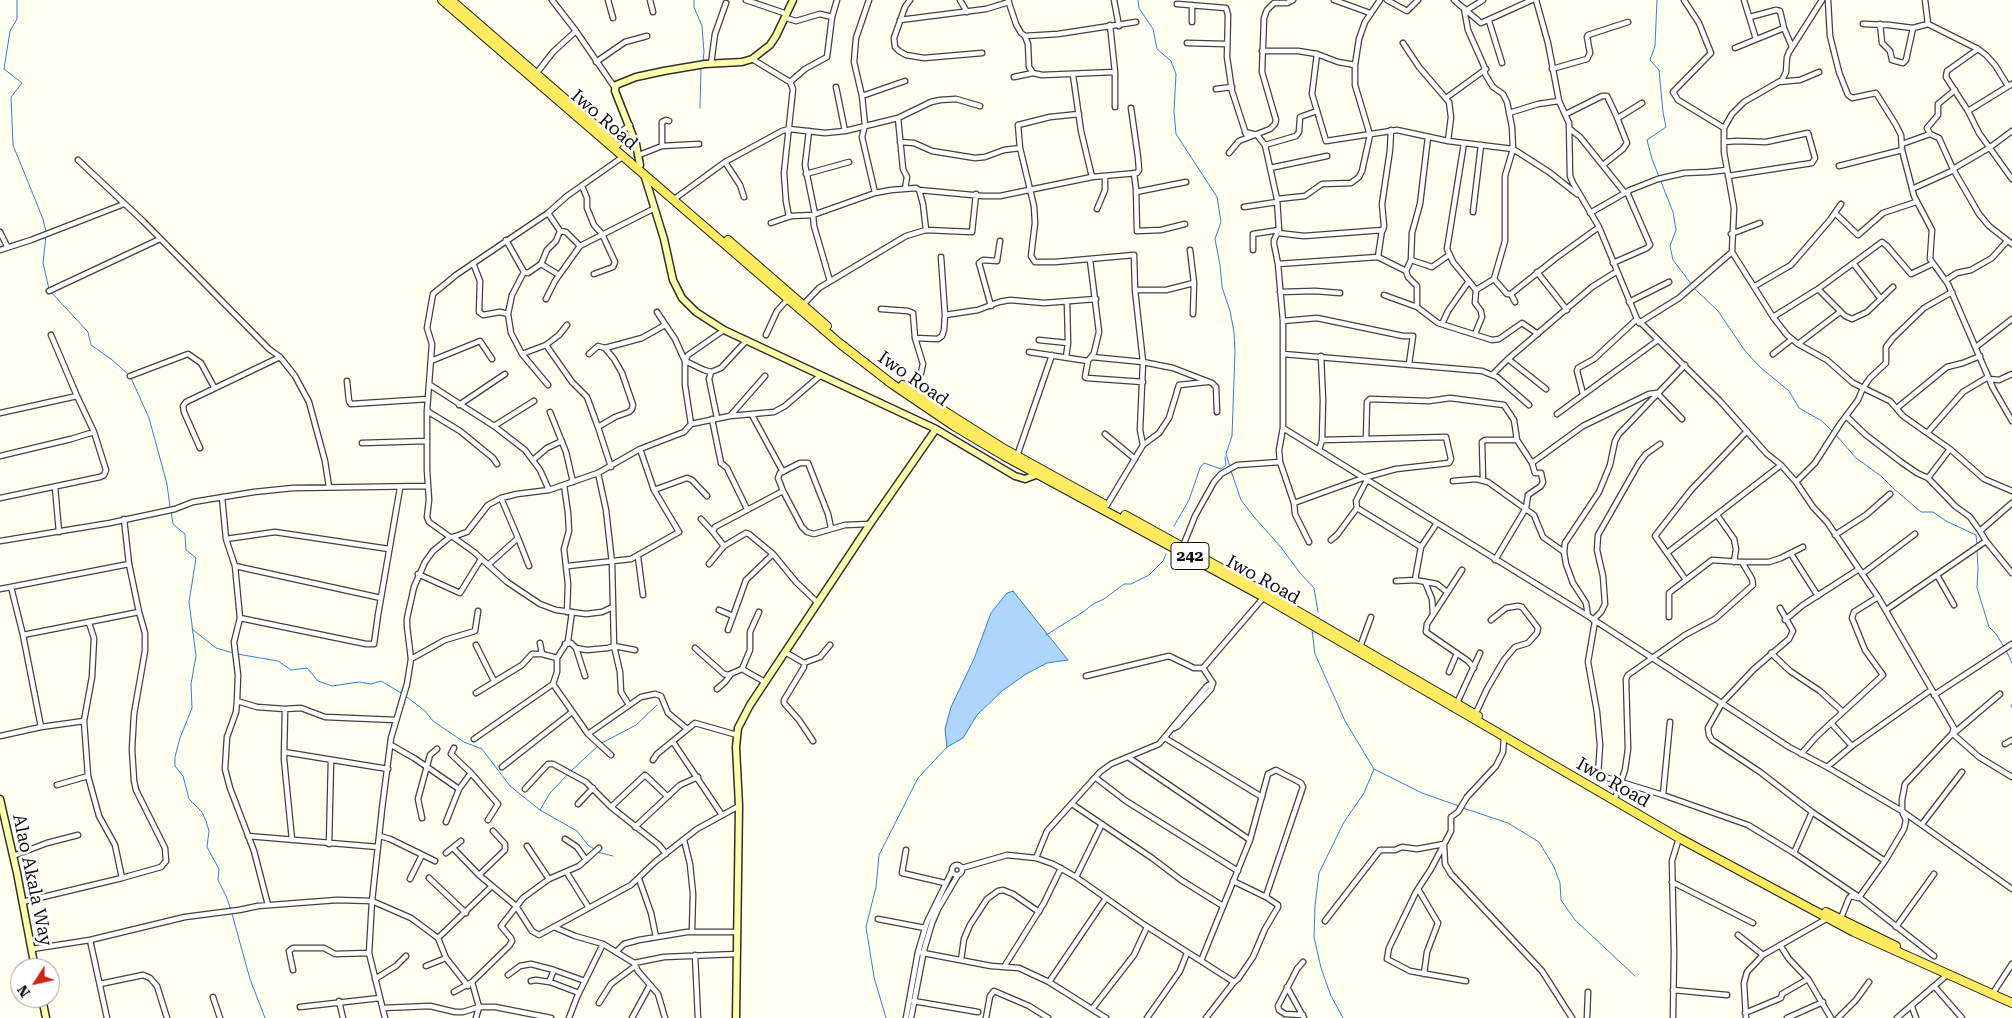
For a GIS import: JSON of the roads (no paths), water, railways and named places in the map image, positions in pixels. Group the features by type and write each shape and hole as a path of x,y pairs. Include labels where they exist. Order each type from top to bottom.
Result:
{"main road":[{"name":"Iwo Road","path":"442,0 753,266 866,359 916,395 1076,492 1429,690 1456,703 1828,918 1947,975 2012,1003"},
{"name":"Iwo Road","path":"451,0 612,139 788,299 845,347 909,396 980,442 1038,474 1107,505 1360,646 1504,737 1679,838 1831,915 2012,998"}],"street":[{"path":"552,0 615,88 630,125 640,165"},
{"path":"608,0 613,18"},
{"path":"650,0 653,12"},
{"path":"746,0 796,21 820,14 832,17"},
{"path":"615,88 617,84 636,77 708,64 742,62 752,59 770,45 793,0"},
{"path":"790,82 805,69 827,57 832,17 837,0"},
{"path":"868,0 856,38 854,62 862,96 865,125 863,142 875,193"},
{"path":"910,0 900,20 894,44 896,49 906,54 937,58 955,54 982,53"},
{"path":"960,0 967,12"},
{"path":"1114,0 1119,26"},
{"path":"1229,153 1236,143 1270,129 1276,122 1262,72 1264,18 1267,10 1274,4 1288,3 1293,0"},
{"path":"1334,0 1370,13"},
{"path":"1244,207 1305,196 1322,184 1347,184 1359,177 1365,162 1370,135 1354,86 1355,66 1359,39 1370,13 1380,0"},
{"path":"1387,0 1407,11 1418,0"},
{"path":"1454,0 1479,23 1489,21 1532,0"},
{"path":"1465,9 1483,0"},
{"path":"1536,0 1548,42 1558,101 1566,114 1570,129 1570,176 1578,194 1599,227 1616,272 1638,321 1685,365 1767,454 1782,465 1796,482 1878,597 1953,726 1954,733 1979,757 2012,777"},
{"path":"1684,0 1699,23 1711,53 1673,92 1678,100 1724,128"},
{"path":"1744,0 1756,39"},
{"path":"1822,0 1787,57 1784,77 1779,82 1744,102 1732,114 1724,128 1727,170 1734,208 1731,234 1732,252 1773,317 1792,339 1827,360 1844,377 1885,398 1909,421 1928,432 1950,449 1984,479 2012,491"},
{"path":"1828,0 1830,36 1839,72 1848,95 1852,98 1876,93 1896,125 1901,135 1902,150 1916,202 1932,230 1930,254 1932,264 1946,280 1993,388 2012,421"},
{"path":"1925,0 1928,24"},
{"path":"900,20 967,12 1009,1 1016,24 1025,36 1029,49 1029,68 1033,73"},
{"path":"708,64 726,3"},
{"path":"1178,4 1226,8 1228,15 1226,44 1232,87 1247,137"},
{"path":"1192,5 1192,22"},
{"path":"1465,9 1468,30 1486,69 1485,74 1493,87 1503,94 1512,127 1513,149 1505,176 1505,241 1494,279 1476,290"},
{"path":"1750,17 1778,10 1782,14 1784,28 1792,47"},
{"path":"1489,21 1502,63"},
{"path":"1025,36 1058,34 1136,22"},
{"path":"1552,69 1587,58 1590,53 1588,35 1628,22"},
{"path":"1863,24 1913,28 1928,24 1978,49 1990,60 2010,85 1968,111"},
{"path":"1880,24 1882,43 1890,51 1892,60 1903,63 1906,60 1913,28"},
{"path":"1110,25 1115,106"},
{"path":"1735,48 1784,28"},
{"path":"536,74 553,52 576,31"},
{"path":"596,62 625,42 647,36"},
{"path":"1403,43 1419,67 1446,98 1451,109 1448,141"},
{"path":"1187,44 1226,44"},
{"path":"1978,49 1946,74 1979,134 2012,179"},
{"path":"1262,51 1298,51 1317,54 1355,66"},
{"path":"1317,54 1312,86 1316,111 1326,141 1397,130 1448,141 1513,149 1542,167 1578,194"},
{"path":"752,59 790,82 793,88 794,98 790,106 784,173 785,196 789,217"},
{"path":"1446,98 1486,69"},
{"path":"1014,77 1033,73 1042,76 1114,72"},
{"path":"1779,82 1800,80 1818,72"},
{"path":"1073,74 1092,177"},
{"path":"862,96 906,81"},
{"path":"836,87 845,131"},
{"path":"1216,89 1232,87"},
{"path":"1946,280 1958,273 1971,270 1992,258 2010,242 1989,226 1979,214 1938,138 1930,134 1927,128 1938,115 1937,106 1954,90"},
{"path":"1566,114 1605,95 1618,118 1627,143 1626,146 1603,165"},
{"path":"677,197 725,162 774,135 789,129 825,133 845,131 898,118 931,102 940,100 956,100 980,106"},
{"path":"1509,113 1535,104 1558,101"},
{"path":"1618,118 1642,103"},
{"path":"771,223 789,217 814,214 875,193 916,188 919,190 1000,196 1092,177 1134,173 1139,171 1139,168 1131,108"},
{"path":"1265,145 1296,136 1299,132 1300,117 1316,111"},
{"path":"1079,114 1050,117 1019,124 1020,148 1032,190 1035,223 1031,256 1037,262 1055,262 1134,255 1135,290 1143,362 1140,430 1143,445"},
{"path":"898,118 903,169 907,177 905,189"},
{"path":"662,146 662,122 669,121"},
{"path":"612,139 630,125"},
{"path":"1570,129 1626,193 1650,245 1646,249 1613,263"},
{"path":"1378,257 1384,226 1382,204 1390,150 1390,130"},
{"path":"809,131 805,165 806,174 814,214 814,226 830,281"},
{"path":"1912,189 1954,169 2012,131"},
{"path":"1245,132 1257,135 1265,145 1277,201 1279,231 1274,244 1278,264 1284,354 1280,462 1294,503 1295,514 1309,542"},
{"path":"1724,142 1766,142 1808,133 1815,158 1812,163 1728,176"},
{"path":"1902,144 1930,134"},
{"path":"1417,307 1417,286 1408,277 1406,271 1411,260 1412,233 1420,204 1428,137"},
{"path":"900,142 914,143 932,152 975,158 985,157 1004,150 1020,148"},
{"path":"1464,143 1448,249 1449,255 1476,290 1475,303 1481,311 1482,317 1475,334"},
{"path":"639,155 662,146 699,144"},
{"path":"1473,212 1481,145"},
{"path":"1839,166 1902,150"},
{"path":"612,607 593,613 569,612 556,610 538,603 428,520 427,410 432,344 427,328 433,294 456,274 548,213 624,156"},
{"path":"1270,168 1327,156"},
{"path":"78,160 280,357 300,384 309,402 323,453 329,487"},
{"path":"725,162 740,185 744,197"},
{"path":"806,174 849,162"},
{"path":"1590,213 1626,193 1660,179 1684,172 1727,170"},
{"path":"1134,173 1137,231 1161,230 1185,224"},
{"path":"644,174 655,208 676,290 688,305 724,330 936,429 1015,476 1025,479 1038,474"},
{"path":"1097,209 1105,190 1105,176"},
{"path":"1136,192 1186,182"},
{"path":"582,186 587,198 587,208 594,225 602,234 615,264 594,274"},
{"path":"919,190 923,204 926,230"},
{"path":"803,306 819,288 906,236 926,230 972,232 976,194"},
{"path":"1835,213 1858,235 1883,213 1916,202"},
{"path":"0,250 124,204"},
{"path":"1755,286 1788,268 1842,204"},
{"path":"546,299 559,275 580,246 655,208"},
{"path":"548,213 560,231 566,232 580,246"},
{"path":"1731,234 1760,223"},
{"path":"1511,294 1537,272 1599,227"},
{"path":"1253,250 1252,234 1279,231 1304,236 1382,230"},
{"path":"524,272 528,273 541,264 547,250 556,241 560,231"},
{"path":"0,232 8,246"},
{"path":"49,291 160,239"},
{"path":"506,240 524,272"},
{"path":"991,306 979,263 983,260 997,261 1000,241"},
{"path":"1773,317 1818,289 1882,242 1888,246 1911,274 1932,264"},
{"path":"1190,250 1194,283 1193,314"},
{"path":"1582,394 1578,368 1594,359 1638,321 1680,298 1694,283 1732,252"},
{"path":"1411,260 1432,266 1449,255"},
{"path":"915,338 936,339 942,336 946,316 941,257"},
{"path":"1278,264 1378,257 1406,271"},
{"path":"1090,260 1099,332 1085,375 1087,378 1143,382"},
{"path":"473,263 480,281 479,312 484,315 500,312 508,314"},
{"path":"541,264 559,275"},
{"path":"1853,264 1881,299"},
{"path":"524,272 512,295 508,314 511,333 522,354 548,385"},
{"path":"1537,272 1567,310"},
{"path":"1493,374 1508,359 1597,284 1616,272"},
{"path":"1494,279 1507,294 1511,294"},
{"path":"1442,324 1448,311 1469,281"},
{"path":"1629,302 1668,282"},
{"path":"1135,290 1166,290 1194,283"},
{"path":"1818,289 1840,312 1852,319 1867,312 1893,287"},
{"path":"1280,292 1315,291 1340,293"},
{"path":"1796,482 1810,469 1830,441 1858,400 1870,378 1886,364 1886,347 1897,333 1924,308 1952,292"},
{"path":"1511,294 1514,302"},
{"path":"1384,295 1417,307 1442,324 1495,340 1522,323 1538,334"},
{"path":"766,335 776,312 788,299"},
{"path":"946,316 1010,300 1068,302 1096,299"},
{"path":"1066,357 1068,302"},
{"path":"881,309 911,312 915,338 923,364 916,395"},
{"path":"657,312 675,339 685,361 685,385 691,424"},
{"path":"1798,344 1840,312"},
{"path":"1283,321 1317,318 1403,336 1413,336 1409,364"},
{"path":"1976,347 2012,319"},
{"path":"522,354 546,345 559,335 567,325"},
{"path":"589,354 598,346 605,348 642,338 665,325"},
{"path":"685,361 688,355 724,330"},
{"path":"0,492 0,498 104,475 105,464 94,432 51,335"},
{"path":"1773,354 1792,339"},
{"path":"685,361 711,372 721,368 747,340"},
{"path":"1040,340 1068,343"},
{"path":"1557,414 1658,340"},
{"path":"431,361 480,341 492,359"},
{"path":"546,345 572,382 586,397 611,467"},
{"path":"598,427 615,417 629,412 633,408 622,373 605,348"},
{"path":"1029,352 1090,360 1143,362 1173,368 1215,384 1217,412"},
{"path":"130,376 188,354 201,362 214,387"},
{"path":"1284,354 1409,364 1493,374 1529,405"},
{"path":"1017,456 1052,355"},
{"path":"1319,450 1322,440 1321,356"},
{"path":"1896,408 1947,367 1980,356"},
{"path":"200,448 184,412 184,404 188,400 214,387 280,357"},
{"path":"1508,359 1546,389"},
{"path":"1588,616 1586,603 1573,583 1564,552 1567,538 1599,492 1610,465 1615,441 1619,434 1685,365"},
{"path":"711,372 714,418 721,463 727,468 747,509"},
{"path":"460,405 505,374"},
{"path":"1993,388 1998,380 2012,374"},
{"path":"385,1018 369,953 372,901 391,745 412,659 407,626 418,574 433,551 451,537 466,532 488,505 501,498 549,490 598,474 640,449 684,432 691,424 714,418 752,415 779,409 821,375"},
{"path":"1194,375 1194,383"},
{"path":"730,416 765,376"},
{"path":"1928,432 1963,392 1989,378 1998,380"},
{"path":"347,381 348,401 351,404 428,399"},
{"path":"1107,505 1143,445 1158,433 1169,418 1179,385 1208,382"},
{"path":"430,385 494,426 525,450 540,470 549,490"},
{"path":"1657,393 1682,419"},
{"path":"1532,463 1583,426 1634,401 1657,393"},
{"path":"0,413 77,396"},
{"path":"1366,439 1367,402 1370,399 1429,400 1450,398 1504,405 1514,420 1517,440 1532,463 1535,472 1541,473 1543,484 1528,495 1526,508 1495,560"},
{"path":"494,426 534,401"},
{"path":"427,410 460,431 493,458 497,464"},
{"path":"550,412 562,441 573,482"},
{"path":"752,415 783,472"},
{"path":"1846,416 1901,462 1928,478 1955,506 1970,517 1986,541 2011,570"},
{"path":"1282,428 1588,616 1801,754 1902,811 2012,890"},
{"path":"736,1018 739,806 737,735 746,712 765,682 936,429"},
{"path":"1686,580 1656,539 1656,534 1691,490 1747,431"},
{"path":"0,456 94,432"},
{"path":"1105,434 1134,459"},
{"path":"1294,503 1396,469 1449,463 1452,459 1446,437 1322,440"},
{"path":"362,443 427,440"},
{"path":"1483,480 1482,442 1485,440 1517,440"},
{"path":"533,460 547,448 562,441"},
{"path":"1598,775 1600,745 1597,712 1588,662 1594,621 1605,604 1603,576 1597,550 1598,535 1639,463 1646,454 1660,444"},
{"path":"568,566 612,563 638,556 679,531 654,490 640,449"},
{"path":"1928,478 1950,449"},
{"path":"1183,546 1195,516 1220,474 1237,465 1280,462"},
{"path":"831,528 828,514 808,463 800,463 783,472 778,478 783,491 802,527 807,532 814,534 846,525 870,524"},
{"path":"1667,553 1782,465"},
{"path":"598,474 606,510 612,563 614,646 620,672 621,692 628,705"},
{"path":"654,490 687,478 692,480 707,496"},
{"path":"1453,481 1476,478 1483,480 1526,508 1537,519 1546,541 1564,552"},
{"path":"1332,540 1357,508 1356,501 1365,479"},
{"path":"474,739 553,684 557,672 557,658 568,643 568,566 564,549 569,531 564,485"},
{"path":"0,541 59,532 161,512 193,502 264,491 329,487 400,488 428,486"},
{"path":"55,487 59,532"},
{"path":"240,618 374,644 400,488"},
{"path":"713,532 718,525 783,491"},
{"path":"1835,535 1866,515 1890,494"},
{"path":"222,497 226,539 235,566 240,618 234,636 238,686 236,712"},
{"path":"501,498 529,566"},
{"path":"1980,531 2012,503"},
{"path":"1357,508 1421,547"},
{"path":"1717,515 1734,539 1736,549 1734,562"},
{"path":"22,902 122,878 161,867 165,863 167,855 165,848 136,790 134,781 132,749 134,714 145,651 145,633 129,564 124,519"},
{"path":"701,519 724,546"},
{"path":"1415,580 1421,547 1437,523"},
{"path":"226,539 275,532 389,549"},
{"path":"709,564 724,546 746,533 750,534 773,554 796,582 818,602"},
{"path":"1862,574 1915,534"},
{"path":"488,565 518,538"},
{"path":"1886,610 1986,541"},
{"path":"1669,617 1669,593 1712,560 1769,562 1791,554 1803,547"},
{"path":"728,630 746,580 773,554"},
{"path":"1791,554 1818,596"},
{"path":"638,556 643,595"},
{"path":"418,574 460,593 481,559"},
{"path":"1616,796 1625,770 1628,749 1626,679 1628,675 1685,635 1715,619 1753,585 1752,579 1742,562"},
{"path":"0,589 129,564"},
{"path":"235,566 381,598"},
{"path":"1785,620 1803,605 1859,569"},
{"path":"1462,570 1427,624 1426,632 1457,653 1474,668"},
{"path":"1937,575 1954,605"},
{"path":"1396,581 1415,580 1436,584 1447,592"},
{"path":"1425,582 1432,599 1434,614"},
{"path":"11,587 23,635 41,727"},
{"path":"1086,676 1169,656 1194,668 1203,668 1264,597"},
{"path":"1801,754 1842,711 1883,675 1865,650 1852,618 1854,612 1878,597"},
{"path":"1475,715 1487,689 1504,660 1516,647 1528,643 1537,633 1538,628 1522,607 1518,606 1506,608 1491,620"},
{"path":"1780,608 1785,620 1793,631 1791,635 1722,703 1708,728 1712,740 1760,772 1812,812 1885,861"},
{"path":"412,659 445,640 476,631 478,610"},
{"path":"719,610 732,616"},
{"path":"23,635 139,612"},
{"path":"742,669 750,650 750,632 759,612"},
{"path":"1360,646 1371,617"},
{"path":"89,622 94,638 92,677 84,720 88,776 99,816 115,845 122,878"},
{"path":"540,643 542,654"},
{"path":"568,643 576,648 587,650 614,646 625,650 635,650"},
{"path":"1934,695 2012,644"},
{"path":"804,663 820,657 830,645"},
{"path":"476,646 494,681"},
{"path":"576,648 585,676"},
{"path":"695,648 724,674 742,669 765,682"},
{"path":"785,652 804,663"},
{"path":"1449,672 1457,653"},
{"path":"1456,703 1480,653"},
{"path":"1771,653 1790,671 1820,691 1842,711"},
{"path":"476,693 522,665 532,654 542,654 557,658"},
{"path":"804,663 784,703 813,741"},
{"path":"1036,858 1047,832 1106,767 1156,747 1192,711 1213,683 1203,668"},
{"path":"717,688 725,682 732,672"},
{"path":"553,684 588,734 611,756"},
{"path":"1827,767 1852,746 1931,690"},
{"path":"588,734 628,705 644,696 659,694 669,715 686,728"},
{"path":"1859,897 1885,861 1906,824 1902,811 1905,784 1954,733 2000,694"},
{"path":"237,701 245,704 285,709 301,708 325,717 396,720"},
{"path":"245,704 237,708 227,737 226,769 230,788 256,857 268,905"},
{"path":"285,709 284,755 292,840"},
{"path":"502,767 572,712"},
{"path":"0,736 84,720"},
{"path":"653,760 657,754 695,722 737,735"},
{"path":"1663,795 1670,722"},
{"path":"1831,722 1852,746"},
{"path":"1466,981 1410,971 1387,959 1389,948 1418,889 1451,831 1452,817 1458,812 1467,797 1496,766 1503,752 1504,737"},
{"path":"1166,738 1262,797"},
{"path":"2006,744 2012,740"},
{"path":"673,742 722,815"},
{"path":"391,745 459,789"},
{"path":"454,748 451,754 471,773 498,804 488,820"},
{"path":"422,818 418,799 430,755 437,749"},
{"path":"284,755 388,769"},
{"path":"1128,757 1250,840"},
{"path":"330,844 331,760"},
{"path":"526,789 548,764 553,764 593,788 611,807 654,840 666,854"},
{"path":"1578,767 1621,783 1738,820 1794,853 1859,897 1934,956"},
{"path":"1201,961 1250,840 1268,774 1273,770 1302,783 1303,787 1266,897"},
{"path":"1922,824 1962,772"},
{"path":"446,822 459,789 471,773"},
{"path":"611,807 645,775 667,796"},
{"path":"56,785 88,776"},
{"path":"635,827 684,782 698,777"},
{"path":"1096,778 1126,800 1238,872"},
{"path":"578,804 593,788"},
{"name":"Alao Akala Way","path":"0,799 34,958"},
{"path":"1072,804 1181,880 1223,906"},
{"path":"453,848 479,876 516,906 532,931 539,935 639,879 703,824 739,806"},
{"path":"1794,853 1812,812"},
{"path":"1076,877 1102,824"},
{"path":"479,876 505,850 504,844 493,831"},
{"path":"13,856 47,843 78,835"},
{"path":"248,836 378,847"},
{"path":"380,836 435,860"},
{"path":"1672,1018 1672,861 1679,838"},
{"path":"565,839 577,847 586,860"},
{"path":"684,840 690,864 693,894 692,931"},
{"path":"446,853 462,841"},
{"path":"1325,921 1380,850 1395,850 1402,847 1418,849 1444,844"},
{"path":"1444,844 1445,864 1451,874 1542,971 1572,1018"},
{"path":"527,846 549,880"},
{"path":"454,992 470,984 512,943 511,938 502,926 528,892 566,873 586,860 599,848"},
{"path":"906,850 901,870 903,874 946,883"},
{"path":"410,879 422,855"},
{"path":"906,1018 925,928 936,900 954,866 957,865 962,868 1006,855 1036,858 1061,868 1187,953 1234,982"},
{"path":"921,952 938,909 961,873 962,868"},
{"path":"1004,967 1038,912 1061,868"},
{"path":"952,871 958,875"},
{"path":"566,873 589,908"},
{"path":"1896,927 1934,874"},
{"path":"429,878 466,913"},
{"path":"639,879 651,913 656,937"},
{"path":"1206,1018 1238,979 1253,957 1265,929 1278,907 1278,905 1266,897 1233,881"},
{"path":"1672,882 1714,902 1753,924"},
{"path":"438,938 491,887"},
{"path":"1418,889 1438,923 1427,952 1424,974"},
{"path":"961,960 964,939 970,925 989,898 998,891 1003,890 1013,894 1038,912"},
{"path":"1840,918 1848,898 1851,896 1859,897"},
{"path":"1049,982 1106,898"},
{"path":"32,949 90,940 185,917 268,905 336,900 372,901 411,918 438,938 446,958 470,984 480,1007 476,1018"},
{"path":"1808,979 1782,994 1780,998 1746,1015 1744,977 1762,956 1828,918"},
{"path":"878,919 925,928"},
{"path":"1092,1009 1134,955 1147,926"},
{"path":"554,927 575,936 603,944 635,964 658,994 665,1018"},
{"path":"616,952 624,944 692,931 738,932"},
{"path":"1738,935 1762,956"},
{"path":"90,940 107,1018"},
{"path":"569,1018 603,944"},
{"path":"1780,945 1789,959 1808,979 1831,1018"},
{"path":"294,970 289,951 293,948 324,948 335,954 369,953"},
{"path":"921,952 1019,968 1049,982 1106,1018"},
{"path":"1147,1018 1180,971 1187,953"},
{"path":"599,1003 611,984 635,964 656,958 737,954"},
{"path":"695,955 698,1018"},
{"path":"375,979 396,966 406,956"},
{"path":"426,966 446,958"},
{"path":"1303,962 1279,1001 1279,1010 1285,1014 1304,1016"},
{"path":"508,975 525,964 554,970 585,981"},
{"path":"1995,990 2012,964"},
{"path":"550,982 554,970"},
{"path":"100,984 142,975 150,978 158,986 167,1018"},
{"path":"1897,1018 1947,975"},
{"path":"531,981 550,982 579,993"},
{"path":"1838,1018 1856,1000 1869,982"},
{"path":"632,1018 650,985"},
{"path":"1287,987 1304,1016"},
{"path":"1935,987 1962,1018"},
{"path":"1673,990 1727,995"},
{"path":"986,1018 990,996 994,991 1048,1018"},
{"path":"1588,992 1588,1018"},
{"path":"213,997 220,1018"},
{"path":"300,1007 339,1001 380,998"},
{"path":"339,1001 343,1018"},
{"path":"911,1001 978,1012"},
{"path":"911,1001 911,1018"},
{"path":"1788,1018 1823,1002"},
{"path":"383,1008 430,1006 455,1012 480,1007 495,1007 551,1018"},
{"path":"1912,1007 1916,1018"}],"water":[{"path":"1013,591 1068,660 1047,663 1026,674 1002,691 977,715 963,738 947,747 945,729 951,707 974,659 991,613 1007,593"}],"waterway":[{"path":"17,0 17,19 10,31 4,69 22,83 11,97 13,145 43,219 46,232"},
{"path":"694,0 694,7 702,26 703,61"},
{"path":"1138,0 1139,8 1153,29 1157,49 1171,61 1176,74 1174,111 1176,134 1217,197 1221,222 1215,239 1222,287 1230,311 1234,332 1235,351 1232,436 1226,454 1230,467"},
{"path":"1657,0 1655,46 1650,60 1659,70 1666,127 1647,140 1652,159 1673,212 1676,230 1670,246 1673,260 1692,285"},
{"path":"700,108 701,68"},
{"path":"46,236 43,263 49,289"},
{"path":"1694,288 1718,311 1745,351 1761,368 1789,391 1799,408 1822,421 1833,432"},
{"path":"51,292 88,332 91,345 129,375"},
{"path":"131,378 149,418 167,484 170,507"},
{"path":"1836,435 1856,458 1881,476 1921,512 1933,512 1946,521 1976,535 1977,544"},
{"path":"1174,526 1189,500 1200,468 1204,463 1221,469 1226,465 1225,457"},
{"path":"1231,471 1241,500 1314,588 1318,612"},
{"path":"171,511 173,524 185,534 186,550 196,558 189,602 196,656 191,684 192,708 180,738 175,757 175,766 183,776 189,799 202,812 206,821 209,831 207,847 219,869 218,880 231,910"},
{"path":"1977,548 1977,588 1989,627 2004,647"},
{"path":"1046,635 1093,604 1104,599 1124,584 1131,584 1149,575 1163,561 1166,554"},
{"path":"192,629 216,648 233,653"},
{"path":"1312,630 1315,654 1345,721 1374,769 1364,793 1344,822 1319,873 1314,937 1321,968 1331,996 1343,1018"},
{"path":"2006,650 2012,663"},
{"path":"237,654 278,661 291,670 307,668 318,681 332,686 359,682 371,684 381,681 403,694 425,711 433,721 464,742 482,749 510,786 540,810 577,831 588,845 594,849"},
{"path":"602,743 636,725 657,705"},
{"path":"571,771 599,745"},
{"path":"886,1018 874,977 866,927 876,887 879,855 918,778 948,746"},
{"path":"1374,769 1422,793 1459,806"},
{"path":"540,810 550,793 568,774"},
{"path":"1463,808 1508,823 1539,842 1554,867 1560,883 1561,900 1575,920 1635,976"},
{"path":"597,852 613,856"},
{"path":"232,914 250,979 265,1018"}]}
